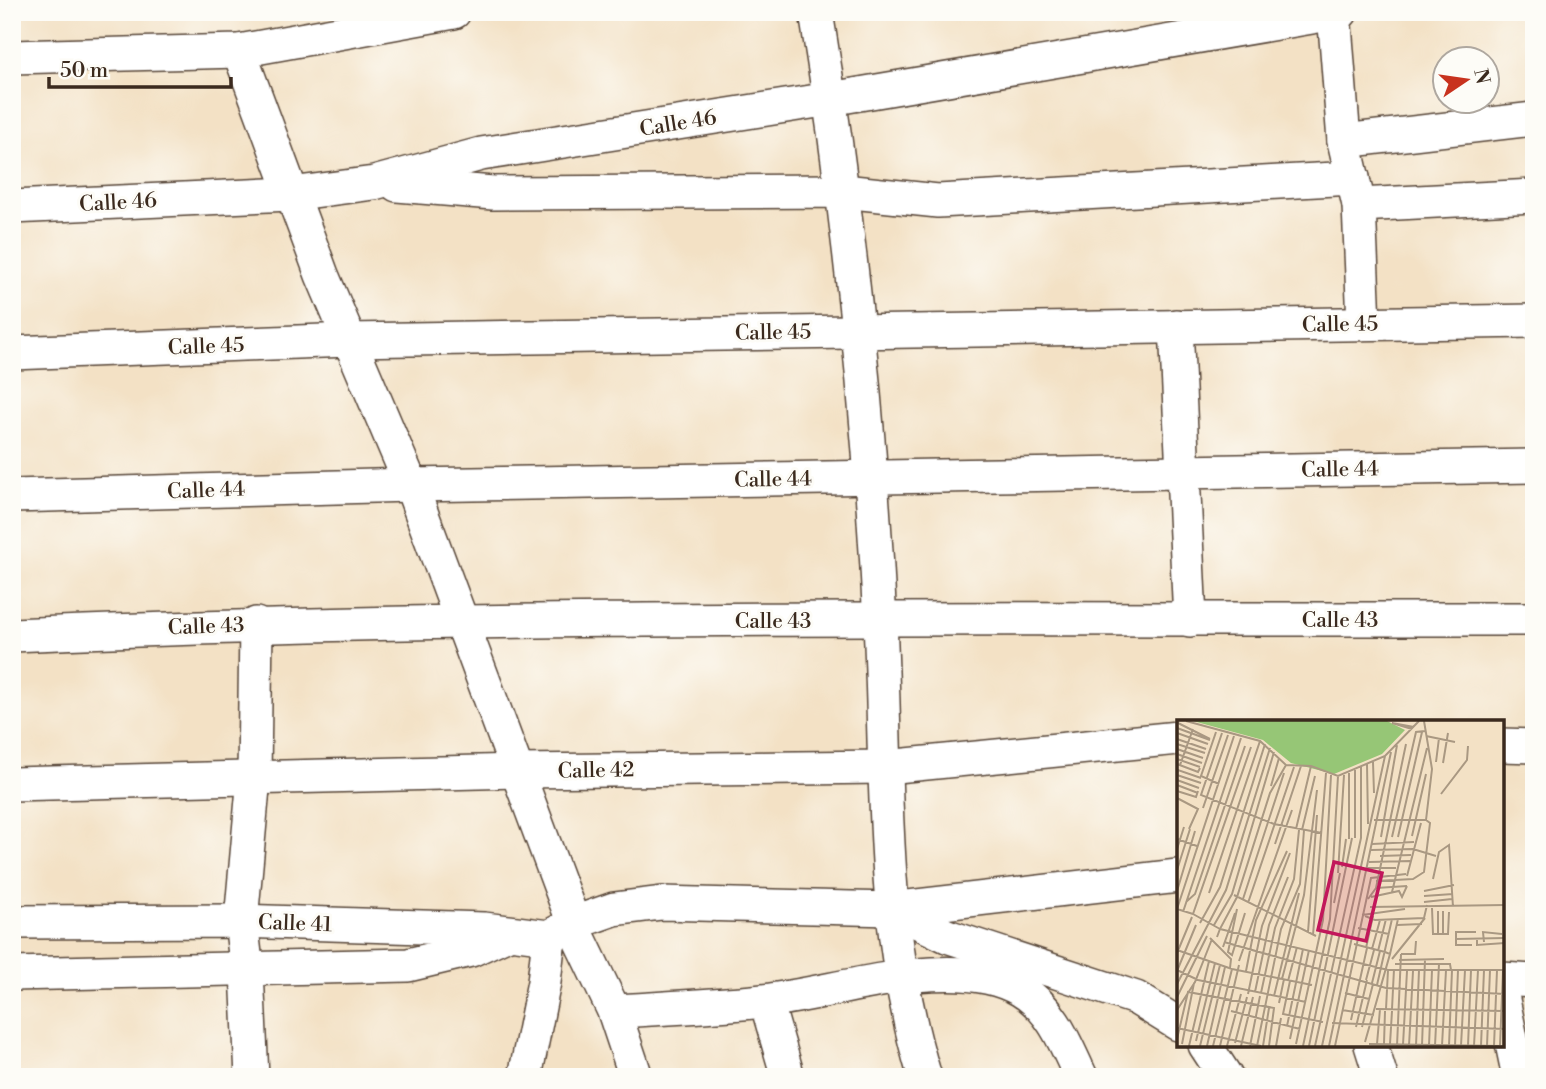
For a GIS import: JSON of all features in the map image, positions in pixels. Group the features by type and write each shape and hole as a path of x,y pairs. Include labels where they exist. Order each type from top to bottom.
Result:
{"street":[{"path":"12,57 239,51 454,12"},
{"path":"816,12 844,191 861,331 880,621 891,909 901,977 925,1077"},
{"path":"1337,13 1344,141 1356,192 1364,324"},
{"name":"Calle 46","path":"12,207 291,194 374,183 481,154 830,99 1337,13"},
{"path":"239,51 291,194 411,485 518,771 561,930 614,1011 636,1077"},
{"path":"1344,141 1534,119"},
{"path":"374,183 493,194 844,191 938,201 1356,192 1534,196"},
{"name":"Calle 45","path":"12,353 349,340 1534,321"},
{"path":"1176,326 1190,620"},
{"name":"Calle 44","path":"12,496 411,485 1534,466"},
{"name":"Calle 43","path":"12,635 256,624 1534,619"},
{"path":"252,1077 247,971 241,921 254,777 256,624"},
{"name":"Calle 42","path":"12,785 518,771 886,767 1177,738"},
{"path":"1504,745 1534,746"},
{"path":"561,930 614,909 662,903 891,909 1177,876"},
{"path":"891,909 958,940 1136,998 1177,1023"},
{"name":"Calle 41","path":"12,922 241,921 508,933 561,930"},
{"path":"525,1077 544,982 561,930"},
{"path":"12,974 247,971 408,965 490,944 508,933"},
{"path":"614,1011 766,1001 901,977 945,974 979,977 1020,989 1040,1004 1061,1034 1081,1077"},
{"path":"1504,979 1534,981"},
{"path":"766,1001 788,1077"},
{"path":"1504,1005 1519,1077"},
{"path":"1206,1047 1226,1077"},
{"path":"1372,1047 1381,1077"}]}
